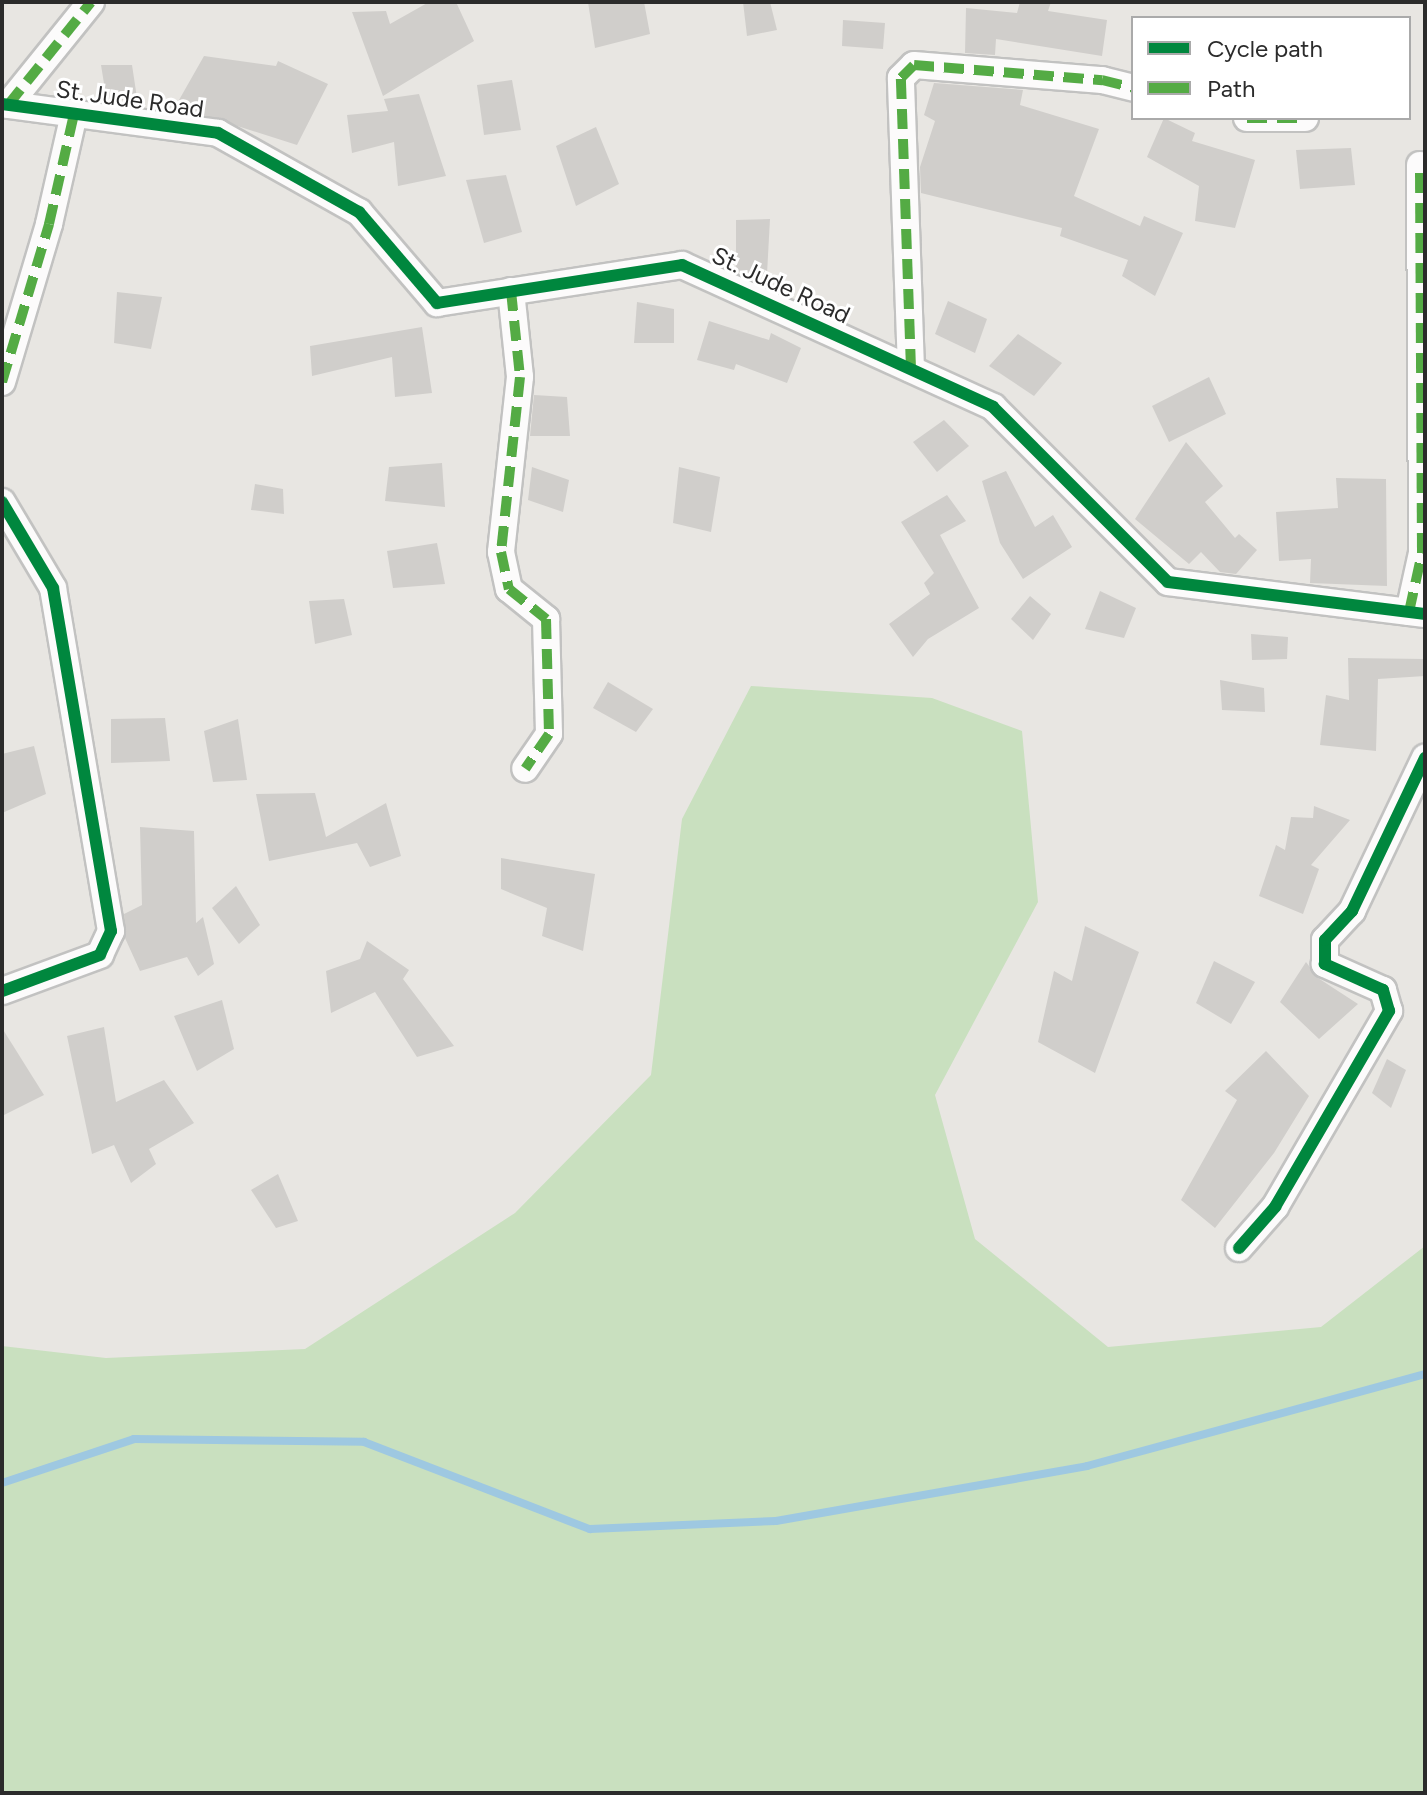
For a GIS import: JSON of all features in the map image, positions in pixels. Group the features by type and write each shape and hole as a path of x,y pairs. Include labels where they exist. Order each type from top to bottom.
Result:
{"street":[{"path":"5,105 91,2"},
{"path":"911,369 901,78 914,65 1102,80 1131,87"},
{"name":"St. Jude Road","path":"5,105 218,133 359,212 437,303 682,265 993,407 1168,582 1417,613"},
{"path":"2,382 49,224 74,114"},
{"path":"1417,613 1422,553 1420,165"},
{"path":"511,291 520,377 501,552 509,589 546,619 549,734 525,769"},
{"path":"2,502 53,588 111,931 100,955 2,991"},
{"path":"1239,1248 1275,1207 1389,1011 1383,990 1325,964 1325,940 1352,911 1425,758"}],"green space":[{"path":"751,686 932,698 1022,731 1038,902 935,1095 975,1239 1108,1347 1321,1327 1425,1246 1425,1793 2,1793 2,1346 106,1358 305,1349 515,1213 651,1075 682,819"}],"building":[{"path":"429,2 456,2 474,41 383,96 352,12 386,11 390,24"},
{"path":"588,2 644,2 650,34 595,48"},
{"path":"743,2 770,2 777,30 747,36"},
{"path":"1020,2 1051,2 1048,11 1107,20 1102,56 996,39 995,55 965,53 966,8 1017,13"},
{"path":"843,20 885,23 883,49 842,46"},
{"path":"204,56 276,66 278,61 328,84 297,145 203,115 179,100"},
{"path":"101,65 132,65 137,98 107,102"},
{"path":"512,80 521,130 484,135 477,85"},
{"path":"934,83 1023,90 1020,105 1099,129 1074,196 1140,226 1144,216 1183,233 1155,296 1122,276 1128,260 1060,236 1062,228 921,193 920,167 935,121 924,115"},
{"path":"419,94 446,176 398,186 394,142 352,153 347,115 388,111 384,99"},
{"path":"1163,120 1168,120 1195,133 1192,141 1255,160 1235,228 1195,221 1199,186 1147,157"},
{"path":"596,127 619,184 576,206 556,146"},
{"path":"1351,148 1355,185 1300,189 1296,150"},
{"path":"506,175 522,232 484,243 466,180"},
{"path":"770,219 767,274 736,272 736,220"},
{"path":"117,292 162,297 151,349 114,343"},
{"path":"948,301 987,319 975,353 935,334"},
{"path":"637,302 674,309 674,343 634,343"},
{"path":"709,321 769,340 771,333 801,348 787,383 736,364 734,370 697,360"},
{"path":"422,327 432,393 395,397 392,357 312,376 310,346"},
{"path":"1018,334 1062,363 1034,396 989,366"},
{"path":"1209,377 1226,414 1169,442 1152,406"},
{"path":"534,395 567,397 570,436 530,436"},
{"path":"944,420 969,446 937,472 913,442"},
{"path":"1186,442 1223,486 1205,502 1235,538 1239,534 1257,550 1236,574 1220,572 1201,552 1189,564 1135,519"},
{"path":"442,463 445,507 385,501 389,467"},
{"path":"532,467 569,480 563,512 528,500"},
{"path":"679,467 720,477 711,532 673,523"},
{"path":"1006,471 1035,527 1053,515 1072,547 1023,579 1000,543 982,481"},
{"path":"1336,478 1386,479 1387,586 1310,583 1311,559 1279,561 1276,512 1338,508"},
{"path":"255,484 283,489 284,514 251,510"},
{"path":"947,495 966,521 940,535 979,608 928,639 913,657 889,624 930,594 924,583 934,573 901,522"},
{"path":"437,543 445,584 393,588 387,551"},
{"path":"1100,591 1136,608 1124,638 1085,629"},
{"path":"1030,596 1051,614 1033,640 1011,619"},
{"path":"344,599 352,635 315,644 309,601"},
{"path":"1251,634 1288,637 1287,659 1252,660"},
{"path":"1348,658 1425,659 1425,676 1378,679 1376,751 1320,745 1326,695 1349,700"},
{"path":"1220,680 1264,688 1265,712 1222,710"},
{"path":"608,682 653,709 636,732 593,708"},
{"path":"165,718 170,761 111,763 111,719"},
{"path":"238,719 247,780 213,782 204,731"},
{"path":"34,746 46,794 2,813 2,754"},
{"path":"315,793 326,837 386,803 401,856 370,867 357,843 269,861 256,794"},
{"path":"1314,806 1350,820 1311,865 1319,869 1303,914 1259,896 1276,845 1285,850 1291,817 1313,818"},
{"path":"140,827 194,831 196,923 203,917 214,964 198,976 187,957 140,971 125,938 124,914 142,905"},
{"path":"501,858 595,874 583,951 542,936 547,908 501,889"},
{"path":"236,886 260,925 239,944 212,908"},
{"path":"1085,926 1139,952 1095,1073 1038,1042 1054,971 1072,981"},
{"path":"367,941 409,970 403,979 454,1046 417,1057 375,992 331,1013 326,971 360,959"},
{"path":"1214,961 1255,982 1231,1024 1196,1003"},
{"path":"1306,962 1318,978 1358,1004 1319,1039 1280,1002"},
{"path":"222,1000 234,1049 197,1071 174,1016"},
{"path":"104,1027 116,1102 164,1080 194,1123 149,1149 156,1164 131,1183 114,1145 92,1154 67,1036"},
{"path":"2,1028 44,1095 2,1116"},
{"path":"1266,1051 1309,1096 1274,1153 1215,1228 1181,1200 1237,1100 1225,1091"},
{"path":"1387,1059 1406,1070 1391,1108 1372,1093"},
{"path":"278,1174 298,1221 276,1228 251,1190"}],"waterway":[{"path":"2,1483 134,1439 364,1442 590,1529 776,1521 1087,1466 1425,1374"}],"marked path":[{"path":"8,105 91,2"},
{"path":"911,369 901,78 914,65 1102,80 1131,87"},
{"path":"2,382 49,224 74,114"},
{"path":"1409,612 1422,553 1420,165"},
{"path":"511,291 520,377 501,552 509,589 546,619 549,734 525,769"}],"cycle path":[{"path":"2,104 218,133 359,212 437,303 682,265 993,407 1168,582 1425,614"},
{"path":"2,502 53,588 111,931 100,955 2,991"},
{"path":"1239,1248 1275,1207 1389,1011 1383,990 1325,964 1325,940 1352,911 1425,758"}]}
